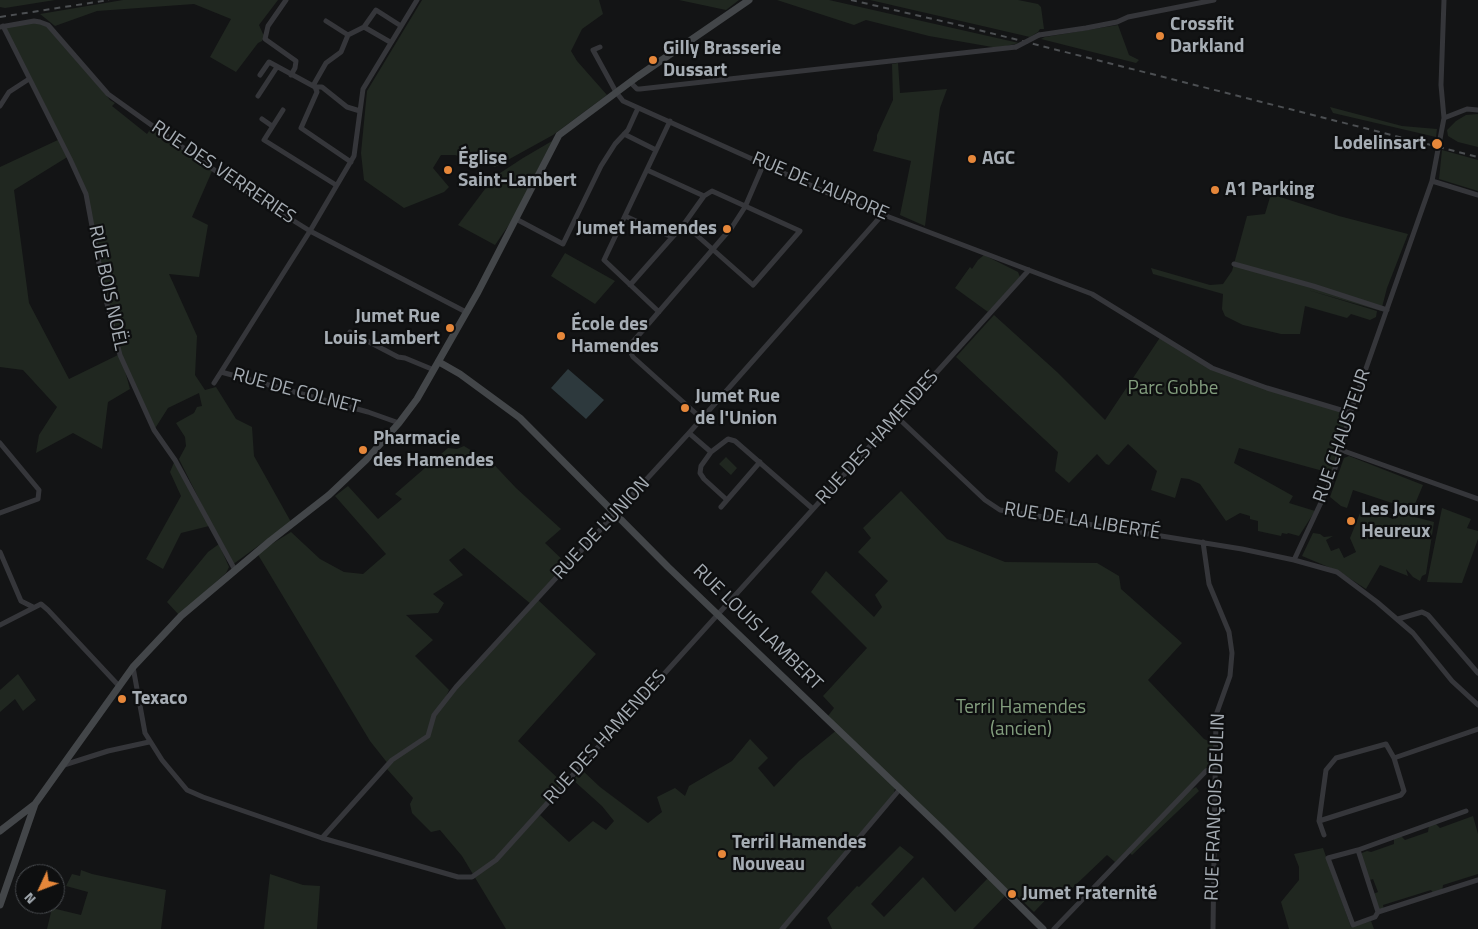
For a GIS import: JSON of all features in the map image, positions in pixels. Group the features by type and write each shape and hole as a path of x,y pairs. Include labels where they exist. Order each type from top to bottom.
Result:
{"main road":[{"path":"0,831 35,804 119,686 181,616 270,541 335,490 366,460 399,423 417,399 440,362 559,135 630,82 749,0"},
{"name":"RUE LOUIS LAMBERT","path":"440,362 460,374 520,418 615,515 1043,929"},
{"path":"0,905 35,804"}],"street":[{"path":"286,0 268,26 265,39 296,61 291,75"},
{"path":"401,26 376,10 364,27 348,35 341,52 326,63 314,84 318,92 301,128 351,162 354,156 363,89 417,0"},
{"path":"630,82 636,89 640,89 1016,47 1039,35 1117,22 1128,17 1214,0"},
{"name":"RUE CHAUSTEUR","path":"1294,560 1332,480 1351,412 1432,181 1444,118 1441,84 1444,0"},
{"path":"326,21 348,35"},
{"name":"RUE DES VERRERIES","path":"1,27 34,22 40,22 48,26 108,94 227,179 310,231 466,312"},
{"name":"RUE BOIS NOËL","path":"1,27 70,159 86,194 105,296 120,354 154,430 175,460 235,570"},
{"path":"364,27 390,42"},
{"path":"600,47 593,50 616,92"},
{"path":"260,75 269,62 315,87 322,87 347,107 360,111"},
{"path":"258,96 277,67"},
{"path":"0,106 9,92 29,79"},
{"name":"RUE DE L'AURORE","path":"616,92 622,101 839,198 1092,294 1212,368 1267,388 1351,412"},
{"path":"516,219 562,244 601,166 615,144 628,130 638,108"},
{"path":"1444,118 1467,109 1478,110"},
{"path":"283,110 264,140 336,185"},
{"path":"262,119 272,126"},
{"path":"659,312 604,260 670,121"},
{"path":"624,134 656,150"},
{"name":"RUE DE COLNET","path":"214,383 310,231 351,162"},
{"path":"702,419 633,357 630,351 630,344 714,251 732,227 746,207 764,163"},
{"path":"647,170 704,196"},
{"path":"1432,181 1478,195"},
{"path":"630,284 684,224 704,196 712,191 800,231 753,285 684,224"},
{"name":"RUE DE L'UNION","path":"322,838 392,760 426,738 430,733 436,710 456,687 689,434 882,215"},
{"path":"625,216 672,237"},
{"path":"1234,264 1313,286 1386,310"},
{"name":"RUE DES HAMENDES","path":"133,668 145,733 149,742 174,777 187,790 322,838 458,877 472,877 491,864 1029,270"},
{"path":"350,332 398,358 405,358 434,370"},
{"name":"RUE DE COLNET","path":"221,372 368,412 399,423"},
{"name":"RUE DE LA LIBERTÉ","path":"897,417 984,500 1000,510 1204,542 1294,560"},
{"path":"689,434 710,452"},
{"path":"727,500 700,473 701,466 710,452 728,439 735,441 813,510"},
{"path":"0,443 39,492 38,499 0,512"},
{"path":"1341,450 1478,499"},
{"path":"721,507 760,462"},
{"name":"RUE FRANÇOIS DEULIN","path":"1204,542 1209,584 1229,632 1232,654 1230,676 1216,715 1212,929"},
{"path":"0,552 21,601 33,607"},
{"path":"1294,560 1337,572 1398,619 1413,633 1452,680 1478,705"},
{"path":"0,625 41,604 119,686"},
{"path":"1398,619 1422,612 1428,615 1478,673"},
{"path":"1394,758 1478,729"},
{"path":"64,765 108,751 149,742"},
{"path":"1319,821 1401,795 1404,791 1394,758 1386,744 1336,758 1326,770 1319,821 1324,835"},
{"path":"1054,929 1206,772 1215,766"},
{"path":"782,929 900,789"},
{"path":"1466,811 1358,850 1328,858 1353,925 1374,917 1378,912 1478,880"},
{"path":"1358,850 1378,912"}],"green space":[{"path":"0,0 55,0 5,8 0,7"},
{"path":"123,0 278,0 259,25 265,35 262,41 258,43 236,72 210,57 231,19 194,4 97,11 55,26 40,14"},
{"path":"422,0 599,0 603,14 582,29 571,51 577,61 607,95 553,135 495,167 455,155 441,155 433,168 449,187 444,192 404,208 364,180 361,153 367,91"},
{"path":"679,0 739,0 726,10"},
{"path":"777,0 829,0 1019,43 998,48 929,36 866,20 854,25"},
{"path":"870,0 1018,0 1038,4 1041,7 1044,29 1040,29 1030,37"},
{"path":"22,23 44,23 68,48 110,100 115,103 112,106 147,134 151,128 213,169 192,217 208,225 199,277 169,274 197,336 195,375 205,390 216,387 236,419 252,427 254,456 291,522 232,565 179,459 186,446 185,437 176,423 194,413 197,407 202,406 199,393 168,408 154,430 122,360 130,389 108,402 102,449 73,433 36,453 39,435 57,407 23,370 0,367 0,167 60,139 3,26","holes":["69,156 89,203 104,292 120,354 69,379 29,303 14,190"]},
{"path":"1118,25 1129,55 1139,60 1136,63 1041,39 1045,37"},
{"path":"898,63 900,93 947,89 940,108 925,226 900,215 911,161 873,151 877,135 893,100 892,64"},
{"path":"1330,107 1402,126 1437,129 1436,137 1333,113"},
{"path":"1478,114 1478,147 1458,142 1448,136 1447,130 1456,121 1466,115"},
{"path":"552,141 513,219 495,245 458,225 494,177"},
{"path":"1442,150 1478,160 1478,191 1439,179"},
{"path":"1271,194 1339,216 1408,234 1387,288 1381,311 1308,290 1377,311 1376,317 1370,320 1351,314 1347,318 1305,306 1300,334 1281,334 1243,325 1225,316 1222,309 1223,294 1153,274 1151,268 1210,285 1223,284 1232,271 1247,216 1265,214"},
{"path":"565,253 615,281 595,304 551,276"},
{"path":"984,255 1018,272 1020,277 988,312 955,288 970,267 972,269"},
{"name":"Parc Gobbe","path":"994,315 1057,372 1105,420 1161,336 1212,368 1351,413 1334,474 1239,448 1234,463 1293,496 1289,503 1315,511 1299,536 1282,533 1281,536 1258,531 1258,521 1240,513 1226,521 1200,484 1189,479 1181,478 1175,498 1151,490 1157,471 1128,444 1109,465 1097,454 1069,483 1055,471 1058,452 956,357"},
{"name":"Terril Hamendes (ancien)","path":"464,446 477,454 484,454 516,488 561,529 545,543 568,565 532,605 464,548 449,560 463,575 433,594 444,603 438,613 406,615 433,640 415,656 449,690 444,701 538,600 596,654 518,741 564,784 532,821 540,815 569,842 593,821 606,830 614,821 602,806 573,780 582,770 600,787 648,823 662,812 657,797 675,788 685,796 689,786 732,761 750,739 768,758 758,768 774,787 799,761 838,729 828,716 834,708 823,696 867,648 811,592 826,571 874,617 882,607 875,595 888,581 858,552 871,538 863,528 901,491 947,539 1005,562 1097,563 1119,576 1121,589 1182,643 1148,680 1204,739 1213,743 1214,764 1209,765 1188,787 1191,790 1196,787 1199,791 1132,855 1127,850 1115,862 1107,855 1064,896 1058,887 1034,912 1013,892 1009,891 896,783 894,793 886,808 786,929 506,929 462,856 440,830 431,832 412,813 410,804 413,798 387,769 389,765 370,741 257,553 291,532 320,559 344,572 363,574 386,554 335,496 348,486 378,519 402,499 395,494 448,448 457,449"},
{"path":"1349,456 1423,485 1415,504 1415,517 1434,522 1426,574 1422,576 1420,581 1413,577 1406,569 1408,576 1380,565 1366,589 1338,571 1302,556 1313,533 1324,537 1333,536 1326,540 1331,551 1339,548 1344,558 1356,552 1350,538 1362,508 1393,519 1398,505 1353,490 1347,508 1341,506 1330,497 1344,458"},
{"path":"726,457 737,468 731,475 719,464"},
{"path":"175,460 209,526 181,533 163,569 146,559 181,496 170,472"},
{"path":"1442,508 1471,519 1467,528 1478,531 1478,539 1462,583 1427,582"},
{"path":"219,544 229,567 226,573 179,615 167,602 208,552"},
{"path":"18,674 36,700 23,711 15,699 0,712 0,690"},
{"path":"1473,816 1478,834 1478,874 1443,885 1442,892 1434,894 1431,890 1383,905 1384,910 1379,910 1373,894 1378,892 1373,879 1367,881 1360,857 1362,853 1394,844 1394,837 1400,835 1405,840 1428,832 1429,825 1435,823 1440,828"},
{"path":"900,846 914,857 871,904 884,917 923,877 955,912 988,878 1005,896 973,929 832,929 827,918 857,886 859,887"},
{"path":"1323,848 1351,927 1371,921 1374,929 1289,929 1281,902 1299,880 1299,867 1294,854"},
{"path":"81,870 166,890 161,929 47,929 51,914 65,914 65,911 81,915 88,892 66,886 72,874 80,876"},
{"path":"270,874 303,885 320,886 317,929 264,929"}],"shaded area":[{"path":"568,369 604,400 586,419 551,388"}],"railway":[{"path":"0,17 109,0"},
{"path":"851,0 963,26 1478,157"}],"place":[{"name":"Crossfit Darkland","path":"1160,36"},
{"name":"Gilly Brasserie Dussart","path":"653,60"},
{"name":"Lodelinsart","path":"1437,144"},
{"name":"AGC","path":"972,159"},
{"name":"Église Saint-Lambert","path":"448,170"},
{"name":"A1 Parking","path":"1215,190"},
{"name":"Jumet Hamendes","path":"727,229"},
{"name":"Jumet Rue Louis Lambert","path":"450,328"},
{"name":"École des Hamendes","path":"561,336"},
{"name":"Jumet Rue de l'Union","path":"685,408"},
{"name":"Pharmacie des Hamendes","path":"363,450"},
{"name":"Les Jours Heureux","path":"1351,521"},
{"name":"Texaco","path":"122,699"},
{"name":"Terril Hamendes Nouveau","path":"722,854"},
{"name":"Jumet Fraternité","path":"1012,894"}]}
